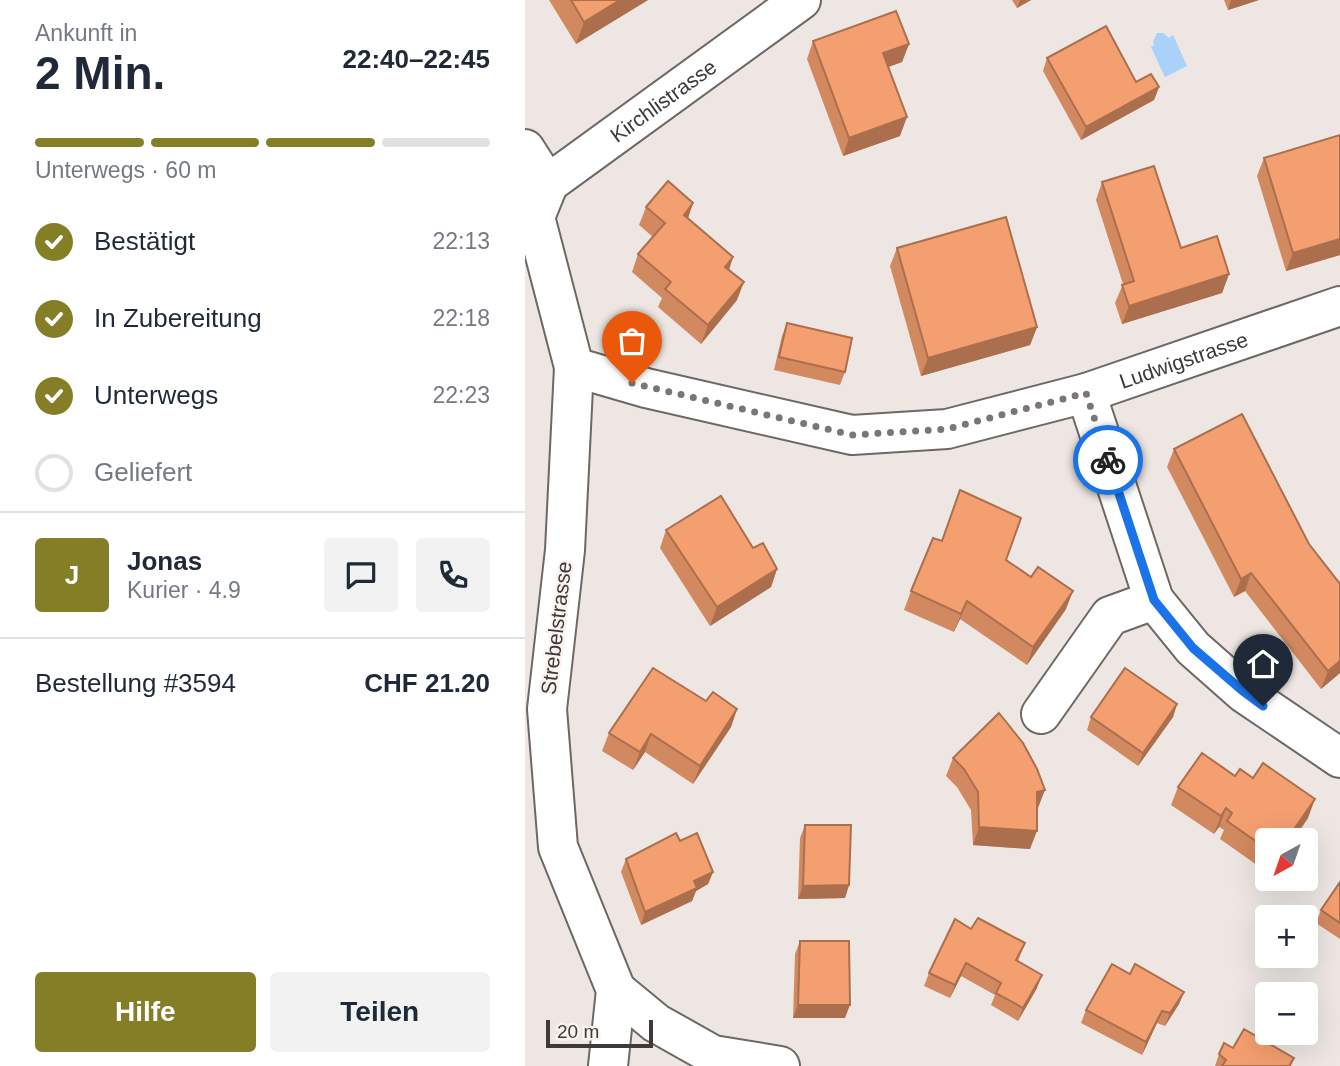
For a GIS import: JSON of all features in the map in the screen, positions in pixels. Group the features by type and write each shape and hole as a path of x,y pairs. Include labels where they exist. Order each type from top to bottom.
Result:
{"street":[{"name":"Kirchlistrasse","path":"536,193 801,0"},
{"path":"525,149 536,193"},
{"name":"Strebelstrasse","path":"536,193 535,217 574,367 565,550 547,719 558,847 616,990 608,1066"},
{"name":"Ludwigstrasse","path":"574,367 646,387 852,435 947,429 1086,393 1340,306"},
{"path":"1086,393 1154,600 1193,648 1244,692 1340,758"},
{"path":"1041,714 1110,616 1154,600"},
{"path":"616,990 656,1023 713,1055 780,1066"}],"water":[{"path":"1157,33 1163,33 1169,38 1173,35 1187,66 1165,77 1151,47"}],"building":[{"path":"571,0 620,0 584,22"},
{"path":"896,11 909,44 883,53 907,117 849,138 813,41"},
{"path":"1106,26 1136,82 1151,74 1159,87 1086,127 1047,58"},
{"path":"1340,135 1340,239 1293,253 1264,158"},
{"path":"1154,166 1181,248 1217,236 1229,274 1129,306 1122,285 1134,281 1102,182"},
{"path":"668,181 693,203 684,215 733,257 725,267 744,282 708,325 665,289 671,282 638,254 665,223 646,207"},
{"path":"1006,217 1037,327 928,358 897,248"},
{"path":"787,323 852,338 845,372 779,357"},
{"path":"1242,414 1309,544 1340,584 1340,661 1328,671 1251,573 1241,579 1174,449"},
{"path":"960,490 1021,518 1006,560 1031,577 1038,567 1073,591 1033,647 967,601 961,614 911,591 933,538 942,541"},
{"path":"721,496 753,548 763,543 777,569 717,607 666,530"},
{"path":"653,668 706,701 713,692 737,709 700,766 651,734 640,752 609,733"},
{"path":"1125,668 1177,704 1143,753 1091,717"},
{"path":"999,713 1023,743 1045,790 1037,792 1037,831 979,827 978,792 964,769 953,758"},
{"path":"1202,753 1235,776 1240,769 1253,778 1263,763 1315,799 1295,828 1255,828 1255,841 1227,821 1232,813 1226,808 1221,816 1178,787"},
{"path":"805,825 851,825 849,885 803,886"},
{"path":"676,833 680,841 697,833 713,872 694,881 697,888 645,912 626,859"},
{"path":"1340,882 1340,923 1321,910"},
{"path":"978,918 1025,943 1016,960 1042,975 1023,1008 996,993 1001,983 966,963 955,985 929,973 955,919 971,929"},
{"path":"800,941 849,941 850,1005 798,1005"},
{"path":"1112,964 1130,974 1135,964 1184,992 1170,1013 1162,1011 1146,1042 1086,1010"},
{"path":"1244,1029 1255,1035 1255,1045 1272,1045 1294,1058 1289,1066 1222,1066 1226,1060 1219,1054 1224,1043 1233,1048"}],"way so far":[{"path":"632,383 852,435 947,429 1086,393 1108,460"}],"route":[{"path":"1108,460 1154,600 1193,648 1263,706"}]}
